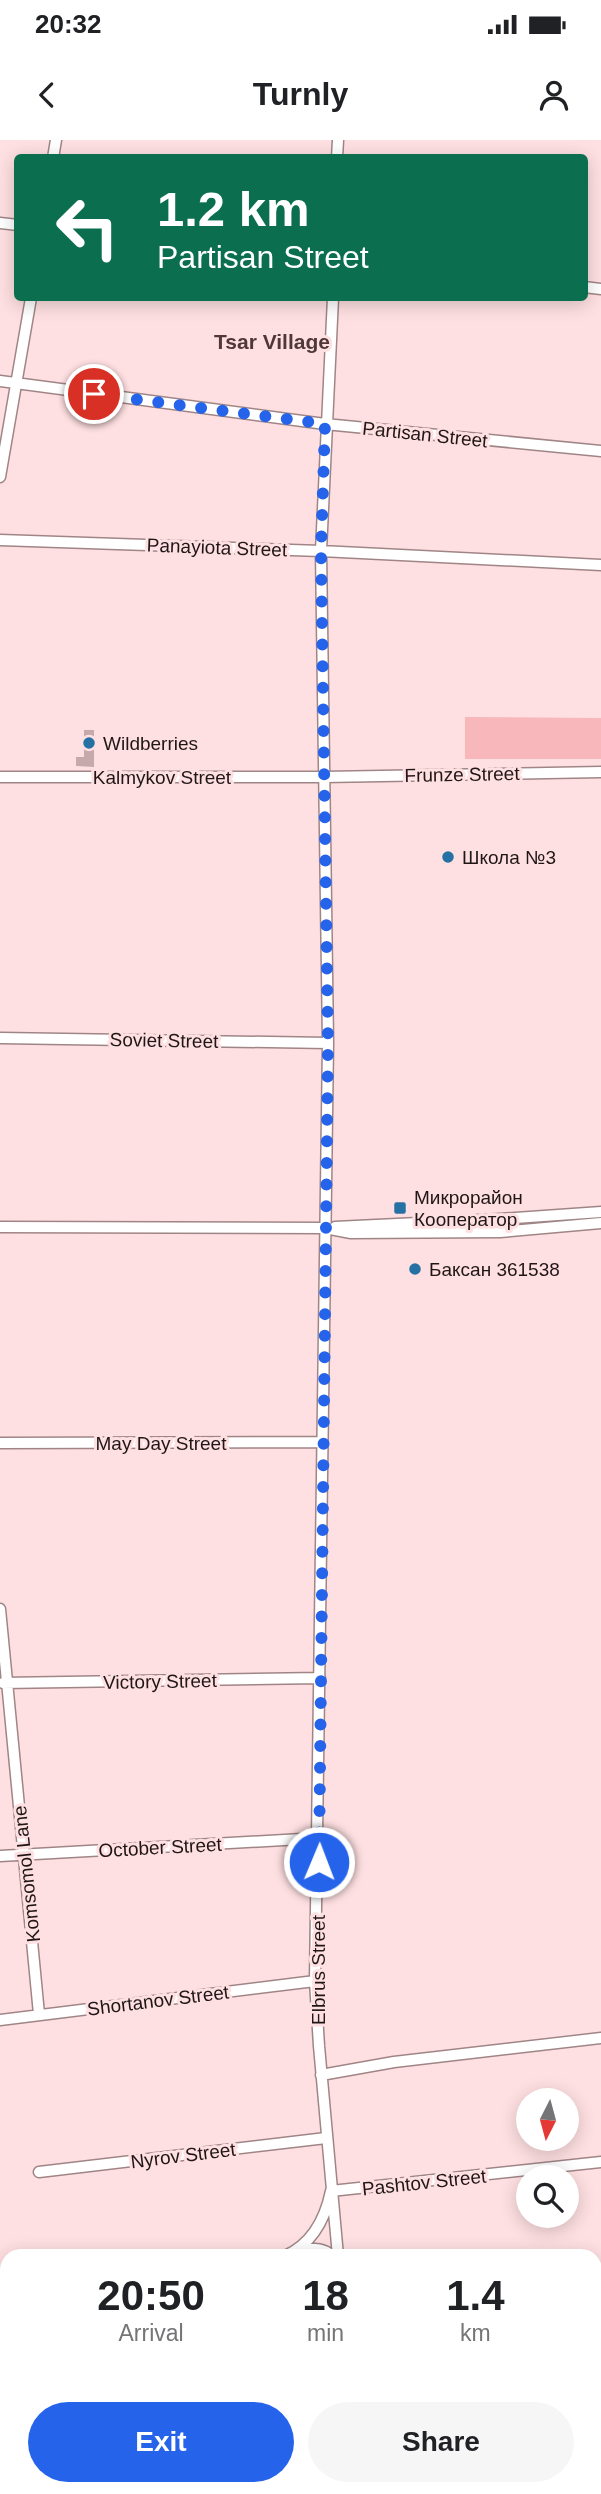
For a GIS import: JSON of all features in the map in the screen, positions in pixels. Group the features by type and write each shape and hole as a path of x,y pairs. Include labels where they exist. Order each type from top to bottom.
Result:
{"street":[{"path":"0,478 31,301"},
{"name":"Elbrus Street","path":"332,301 321,551 328,1042 316,1981 321,2075 337,2249"},
{"name":"Partisan Street","path":"0,381 325,424 601,451"},
{"name":"Panayiota Street","path":"0,540 321,551 601,565"},
{"name":"Frunze Street","path":"324,777 601,772"},
{"name":"Kalmykov Street","path":"0,777 324,777"},
{"name":"Soviet Street","path":"0,1038 328,1042"},
{"path":"0,1227 325,1228 351,1224 500,1219 601,1212"},
{"path":"325,1228 351,1233 500,1232 601,1223"},
{"name":"May Day Street","path":"0,1443 322,1442"},
{"name":"Komsomol Lane","path":"0,1609 3,1683 24,1854 39,2014"},
{"name":"Victory Street","path":"3,1683 320,1678"},
{"name":"October Street","path":"0,1856 319,1838"},
{"name":"Shortanov Street","path":"0,2020 316,1981"},
{"path":"321,2075 394,2062 601,2038"},
{"name":"Nyrov Street","path":"39,2172 327,2138"},
{"name":"Pashtov Street","path":"331,2192 601,2162"},
{"path":"299,2249 316,2232 327,2210 331,2192"},
{"path":"299,2249 315,2249"}],"shaded area":[{"path":"465,717 601,718 601,759 465,759"}],"building":[{"name":"Wildberries","path":"84,730 94,730 94,767 76,766 76,757 84,757"}],"place":[{"name":"Wildberries","path":"89,743"},
{"name":"Школа №3","path":"448,857"},
{"name":"Микрорайон Кооператор","path":"400,1208"},
{"name":"Баксан 361538","path":"415,1269"}],"district":[{"name":"Tsar Village","path":"272,342"}],"route":[{"path":"94,394 325,424 321,551 328,1042 319,1862"}]}
